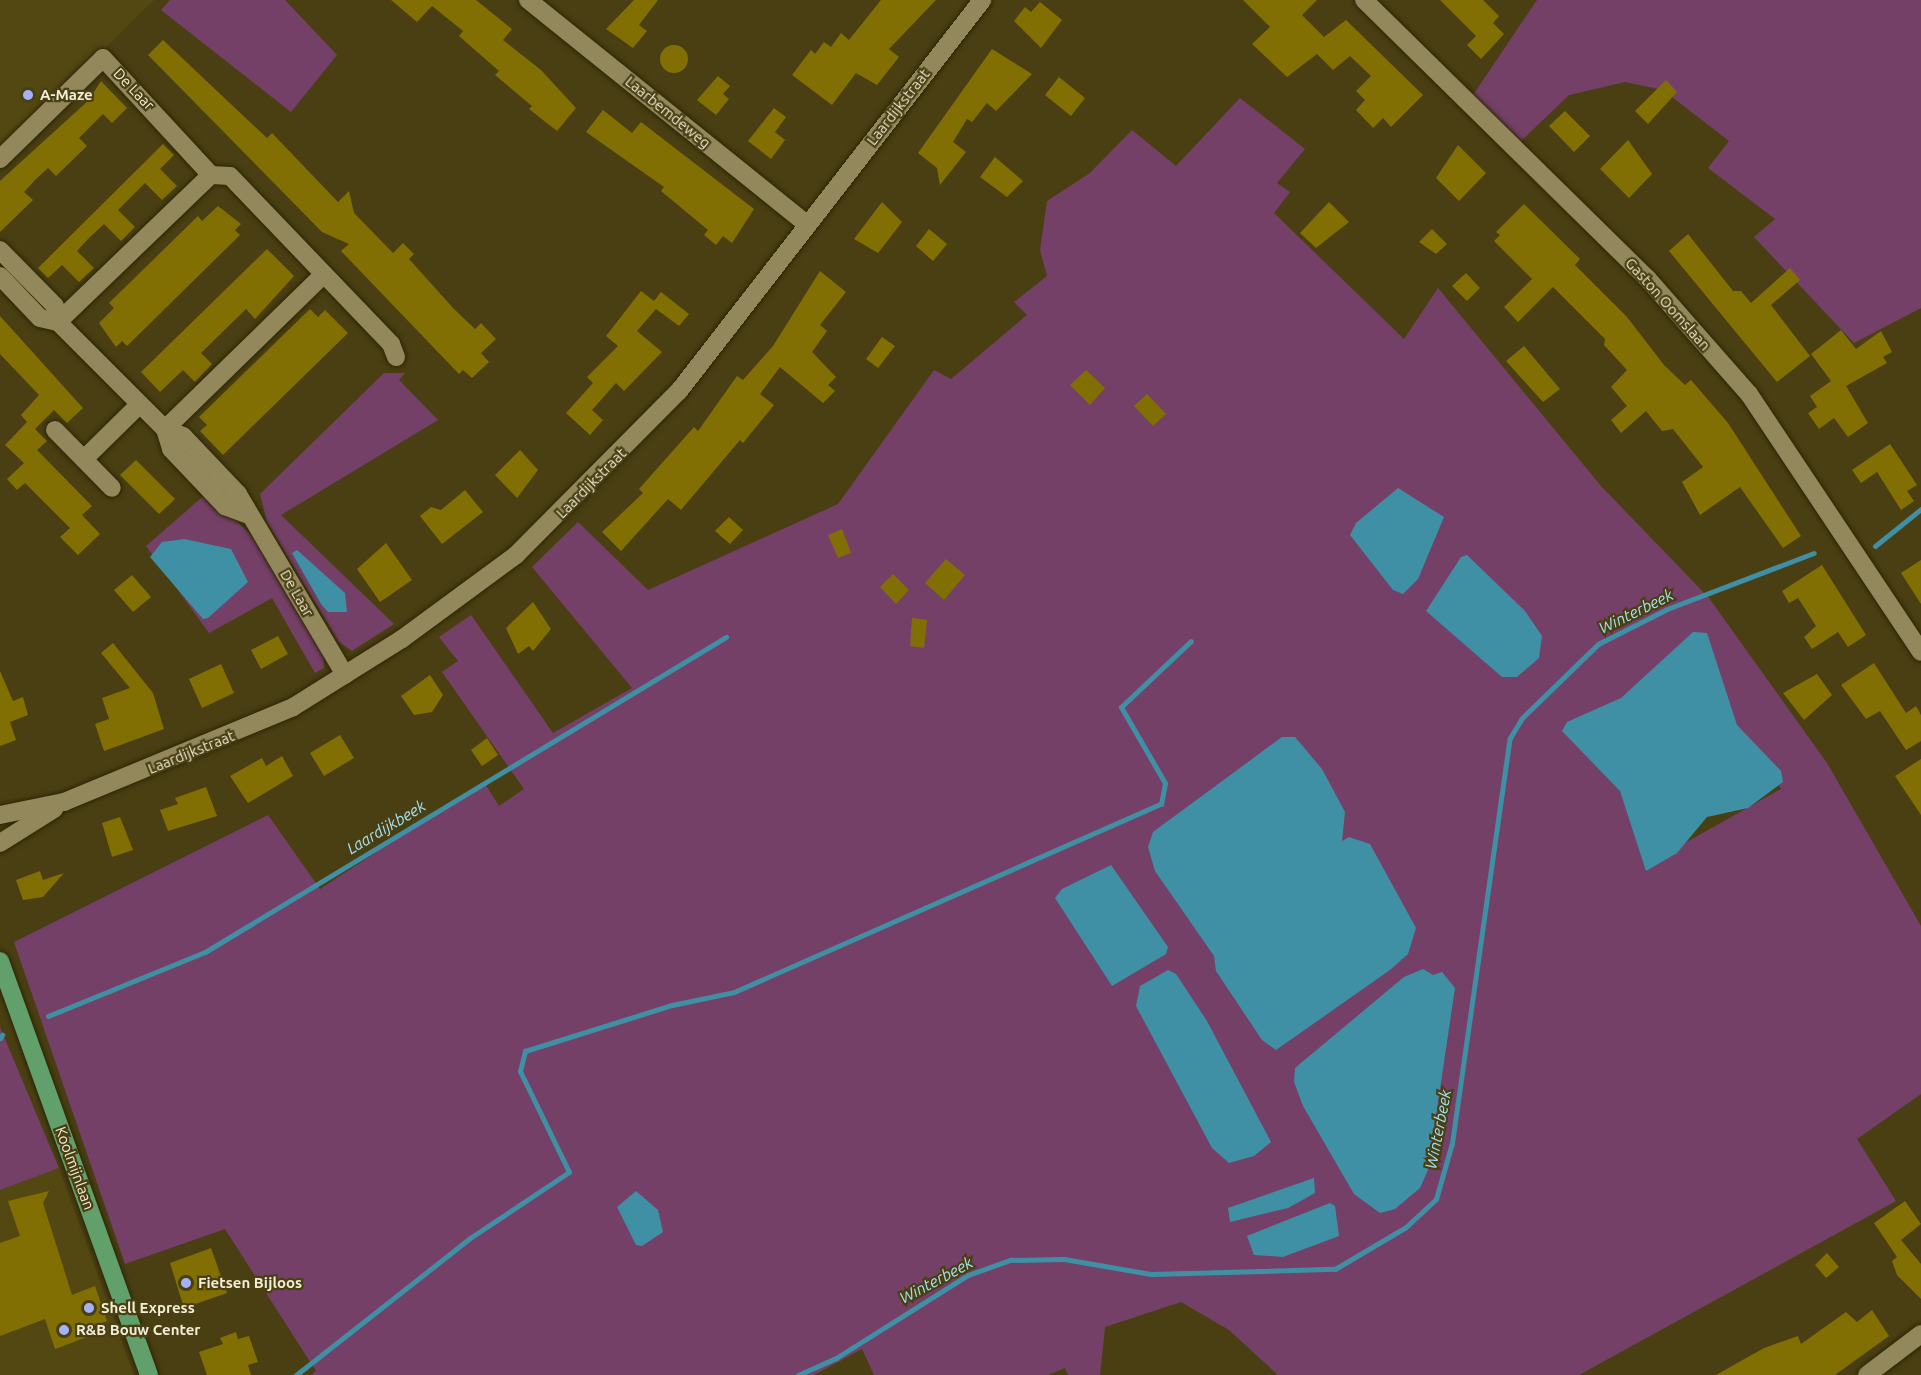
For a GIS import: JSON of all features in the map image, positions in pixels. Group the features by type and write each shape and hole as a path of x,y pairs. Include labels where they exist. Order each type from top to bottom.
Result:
{"main road":[{"name":"Koolmijnlaan","path":"0,961 149,1375"}],"street":[{"name":"Laarbemdeweg","path":"528,0 807,224"},
{"name":"Laardijkstraat","path":"0,815 64,802 245,730 345,675 459,599 574,502 679,391 982,0"},
{"name":"Gaston Oomslaan","path":"1364,0 1647,278 1749,394 1921,652"},
{"name":"De Laar","path":"0,159 103,58 211,175 230,176 391,344 396,357"},
{"path":"58,322 211,175"},
{"name":"De Laar","path":"0,250 55,306 58,322"},
{"path":"165,429 324,274"},
{"name":"De Laar","path":"0,276 40,318 58,322 139,405 165,429 183,436 230,485 345,675"},
{"path":"84,459 139,405"},
{"path":"55,430 112,488"},
{"name":"Laardijkstraat","path":"0,843 64,802"},
{"path":"1868,1375 1921,1334"}],"shaded area":[{"name":"A-Maze","path":"0,0 154,0 0,151"},
{"path":"170,0 285,0 337,55 291,112 161,10"},
{"path":"1537,0 1921,0 1921,308 1854,343 1754,237 1775,219 1708,168 1729,141 1663,90 1625,82 1569,95 1520,142 1473,95"},
{"path":"1240,98 1305,149 1277,183 1290,192 1274,213 1404,339 1438,288 1601,486 1709,598 1827,763 1921,926 1921,1094 1857,1139 1896,1201 1579,1375 1278,1375 1229,1330 1181,1302 1105,1327 1100,1375 1068,1375 1065,1368 1048,1375 874,1375 862,1349 814,1375 311,1375 316,1371 225,1229 125,1264 14,942 268,815 320,889 484,782 499,806 524,789 442,672 458,661 439,637 471,615 553,733 632,688 532,567 578,522 648,590 838,504 934,370 951,379 1027,315 1014,302 1047,276 1040,250 1047,201 1090,173 1132,130 1176,166","holes":["1773,776 1781,789 1669,852 1648,802"]},
{"path":"384,373 405,373 399,380 438,420 281,515 394,624 352,651 339,642 267,522 260,494"},
{"path":"207,493 255,539 323,655 324,668 315,673 272,598 209,633 146,546"},
{"path":"0,1027 59,1168 0,1190"},
{"path":"59,1168 134,1375 0,1375 0,1190"}],"water":[{"path":"1398,488 1444,517 1418,579 1403,594 1393,590 1350,535 1356,523"},
{"path":"184,539 231,549 248,582 208,618 203,619 150,557 162,542"},
{"path":"297,550 345,593 347,612 328,612 321,604 292,553"},
{"path":"1467,555 1525,611 1542,636 1539,658 1517,677 1502,677 1426,611 1461,557"},
{"path":"1693,632 1707,633 1737,725 1781,771 1783,782 1748,808 1707,817 1677,853 1646,871 1620,791 1562,731 1567,722 1621,698"},
{"path":"1282,737 1295,737 1322,769 1345,812 1342,841 1349,837 1370,844 1416,928 1408,954 1390,970 1276,1050 1262,1040 1216,971 1214,956 1155,871 1148,847 1153,832"},
{"path":"1111,865 1168,947 1166,954 1112,986 1055,898 1062,889"},
{"path":"1423,969 1433,975 1442,972 1455,988 1428,1170 1420,1188 1395,1209 1380,1213 1354,1194 1303,1106 1294,1082 1295,1068 1404,977"},
{"path":"1168,970 1176,974 1207,1021 1271,1142 1254,1156 1229,1163 1212,1148 1136,1006 1140,986"},
{"path":"1314,1178 1315,1193 1288,1208 1230,1222 1228,1208"},
{"path":"636,1191 658,1210 663,1232 642,1246 636,1245 617,1207"},
{"path":"1330,1203 1335,1206 1339,1236 1283,1257 1254,1255 1247,1236"}],"building":[{"path":"391,0 476,0 512,29 503,40 541,70 576,108 557,131 529,109 532,106 495,75 499,71 459,36 463,31 432,6 417,22"},
{"path":"634,0 658,0 639,25 647,31 633,48 606,29"},
{"path":"881,0 936,0 889,49 899,57 877,85 856,73 832,105 792,75 811,50 815,54 824,42 831,47 841,33 849,40"},
{"path":"1243,0 1317,0 1302,15 1324,37 1346,20 1423,95 1391,127 1383,118 1373,128 1356,110 1365,100 1356,91 1371,76 1350,56 1333,70 1317,54 1287,77 1252,44 1270,27"},
{"path":"1440,0 1483,0 1499,16 1493,23 1504,34 1481,59 1467,45 1476,36"},
{"path":"1040,2 1062,20 1041,48 1014,21 1025,7 1031,12"},
{"path":"163,40 267,138 272,133 338,202 349,191 354,213 393,253 403,243 414,254 409,259 454,309 475,329 481,323 496,339 481,353 489,362 472,378 463,370 459,374 341,251 349,244 322,232 148,55"},
{"path":"674,45 684,49 688,59 684,69 674,73 664,69 660,59 664,49"},
{"path":"992,49 1032,74 996,111 987,103 972,122 967,119 953,142 966,152 940,185 937,168 918,153"},
{"path":"718,76 730,86 723,94 729,99 716,115 697,100"},
{"path":"1059,77 1085,98 1071,116 1045,95"},
{"path":"1666,80 1677,92 1648,124 1635,111"},
{"path":"101,81 127,108 112,123 103,114 79,138 87,146 56,176 48,168 36,179 24,192 33,200 0,232 0,181 89,100"},
{"path":"774,108 786,117 775,132 785,140 771,159 748,141"},
{"path":"603,110 632,133 641,122 754,209 732,243 723,236 716,245 704,235 708,230 661,191 664,187 586,132"},
{"path":"1565,111 1590,136 1574,152 1549,126"},
{"path":"1628,140 1652,174 1629,198 1600,169"},
{"path":"163,144 174,155 160,169 177,186 162,200 145,183 118,210 135,227 121,241 104,224 77,251 94,268 79,282 62,265 48,278 38,268"},
{"path":"1458,145 1486,173 1459,201 1436,178"},
{"path":"995,157 1023,181 1007,197 980,177"},
{"path":"882,202 902,222 878,253 854,239"},
{"path":"1329,202 1349,222 1316,248 1300,233"},
{"path":"1524,204 1580,259 1575,265 1627,317 1664,365 1685,385 1691,380 1728,423 1801,536 1783,548 1740,487 1700,515 1682,482 1703,467 1673,429 1662,431 1646,411 1621,433 1611,420 1627,406 1611,387 1627,370 1604,345 1605,339 1553,287 1518,322 1504,307 1532,279 1494,241 1500,235 1496,232"},
{"path":"218,206 241,224 235,230 240,235 127,346 122,341 116,347 99,323 114,308 109,303 198,216 202,221"},
{"path":"929,229 947,244 933,261 916,246"},
{"path":"1432,229 1447,244 1436,254 1419,242"},
{"path":"1688,234 1733,291 1741,291 1751,303 1790,268 1800,280 1771,305 1810,356 1777,382 1669,251"},
{"path":"267,249 294,276 255,319 246,309 201,353 212,364 195,382 183,370 160,392 141,372"},
{"path":"820,271 846,292 820,325 827,331 812,352 836,377 828,385 835,391 823,403 780,367 760,394 774,405 743,443 740,440 681,510 668,499 621,551 602,532 643,493 639,489 694,427 698,431 737,376 743,380 773,346"},
{"path":"1466,273 1480,288 1467,301 1452,286"},
{"path":"641,291 654,301 661,292 689,314 679,326 656,309 637,331 662,352 624,391 616,383 592,410 603,420 590,435 566,413 593,383 587,377 618,346 606,336"},
{"path":"310,309 318,317 325,310 348,333 223,455 200,431 207,425 199,417"},
{"path":"0,316 83,408 67,423 54,410 35,429 47,441 37,450 92,506 82,515 100,534 78,555 60,537 70,528 25,483 17,490 7,479 24,463 5,445 27,422 21,415 39,395 0,354"},
{"path":"1841,330 1856,349 1881,331 1892,352 1883,357 1887,363 1846,386 1868,423 1848,437 1834,418 1819,429 1808,413 1817,407 1810,396 1831,381 1811,354"},
{"path":"882,337 895,346 878,368 866,359"},
{"path":"1524,346 1560,389 1543,402 1506,361"},
{"path":"1086,370 1105,388 1090,405 1070,385"},
{"path":"1147,394 1166,414 1153,426 1134,406"},
{"path":"1890,444 1917,485 1907,491 1914,501 1901,510 1877,472 1861,483 1852,470"},
{"path":"520,450 538,470 517,498 495,475"},
{"path":"136,460 175,499 159,514 120,475"},
{"path":"465,490 483,512 442,544 420,516 431,507 441,510"},
{"path":"729,517 743,530 730,544 715,531"},
{"path":"842,529 851,553 838,558 828,535"},
{"path":"386,543 412,580 380,602 357,569"},
{"path":"946,559 965,575 944,600 925,583"},
{"path":"1921,560 1921,604 1901,573"},
{"path":"1822,565 1866,635 1848,647 1838,632 1812,649 1804,637 1816,626 1798,598 1789,603 1782,591"},
{"path":"893,574 909,590 896,604 880,587"},
{"path":"132,575 151,597 133,612 114,590"},
{"path":"533,602 551,629 533,651 529,646 518,654 506,628"},
{"path":"912,618 927,620 924,648 910,646"},
{"path":"278,636 288,654 261,669 251,650"},
{"path":"113,643 153,693 164,729 104,751 95,724 109,719 102,698 130,688 101,653"},
{"path":"1874,663 1906,713 1916,706 1921,715 1921,741 1906,750 1880,711 1866,719 1841,685"},
{"path":"221,664 234,693 202,708 189,679"},
{"path":"0,671 13,701 23,697 28,715 10,722 16,740 0,746"},
{"path":"1817,674 1832,695 1804,720 1783,693"},
{"path":"430,675 443,695 432,712 414,715 401,696"},
{"path":"340,735 354,758 324,776 310,753"},
{"path":"487,738 498,755 482,766 471,750"},
{"path":"282,756 293,776 248,803 230,776 262,758 266,766"},
{"path":"1921,759 1921,815 1895,776"},
{"path":"206,787 217,816 168,831 160,810 178,804 175,798"},
{"path":"120,817 133,850 112,857 102,823"},
{"path":"40,871 43,880 64,873 43,897 23,900 16,880"},
{"path":"49,1191 43,1203 72,1295 95,1286 107,1321 84,1330 87,1337 55,1349 45,1319 0,1336 0,1243 20,1236 8,1201"},
{"path":"1905,1201 1921,1224 1901,1240 1921,1264 1921,1299 1897,1275 1892,1261 1897,1257 1874,1223"},
{"path":"211,1248 227,1293 184,1308 170,1263"},
{"path":"1827,1253 1839,1267 1826,1278 1815,1265"},
{"path":"1872,1310 1889,1336 1835,1375 1716,1375 1764,1348 1798,1336 1801,1344 1846,1312 1857,1322"},
{"path":"236,1332 238,1339 249,1336 258,1362 248,1365 251,1375 207,1375 199,1352 223,1344 220,1338"}],"waterway":[{"path":"1875,546 1921,509"},
{"name":"Winterbeek","path":"798,1375 836,1358 968,1275 1010,1260 1064,1259 1151,1274 1335,1269 1406,1227 1436,1199 1452,1143 1510,738 1522,718 1598,644 1667,609 1814,553"},
{"name":"Laardijkbeek","path":"48,1016 205,952 726,637"},
{"path":"296,1375 470,1238 569,1172 520,1071 525,1051 672,1005 734,992 1161,804 1165,783 1121,707 1191,641"}],"place":[{"name":"A-Maze","path":"28,95"},
{"name":"Fietsen Bijloos","path":"186,1283"},
{"name":"Shell Express","path":"89,1308"},
{"name":"R&B Bouw Center","path":"64,1330"}]}
